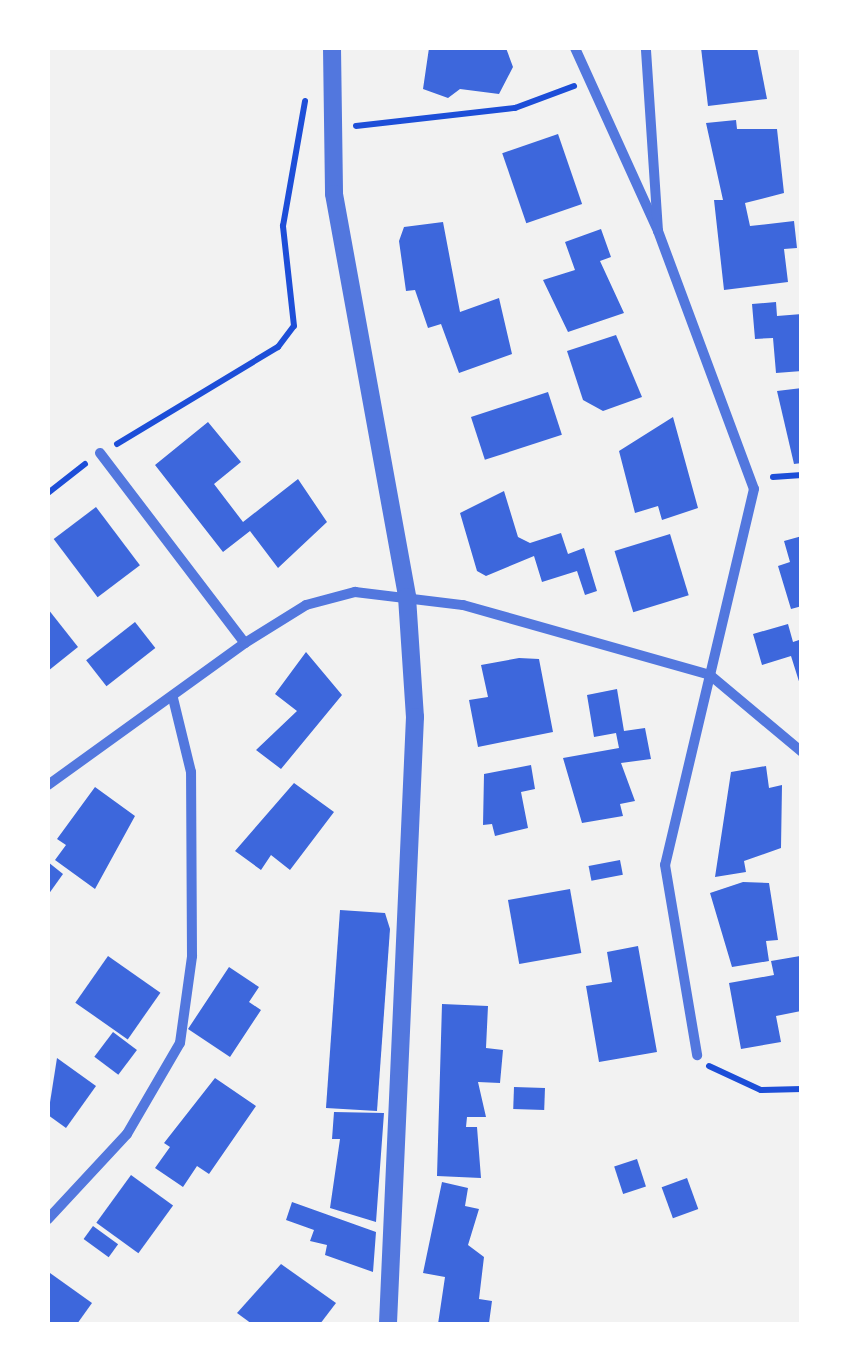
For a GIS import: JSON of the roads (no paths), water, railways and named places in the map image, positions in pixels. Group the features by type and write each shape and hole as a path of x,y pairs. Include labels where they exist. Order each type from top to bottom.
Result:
{"street":[{"path":"332,48 328,129 407,597 416,813 388,1324"},
{"path":"576,48 658,230 753,479 665,866 697,1055"},
{"path":"646,48 658,230"},
{"path":"100,453 245,643"},
{"path":"48,785 245,643 306,606 354,592 407,597 710,675 802,752"},
{"path":"48,1219 127,1134 180,1043 192,956 192,772 173,698"}]}
